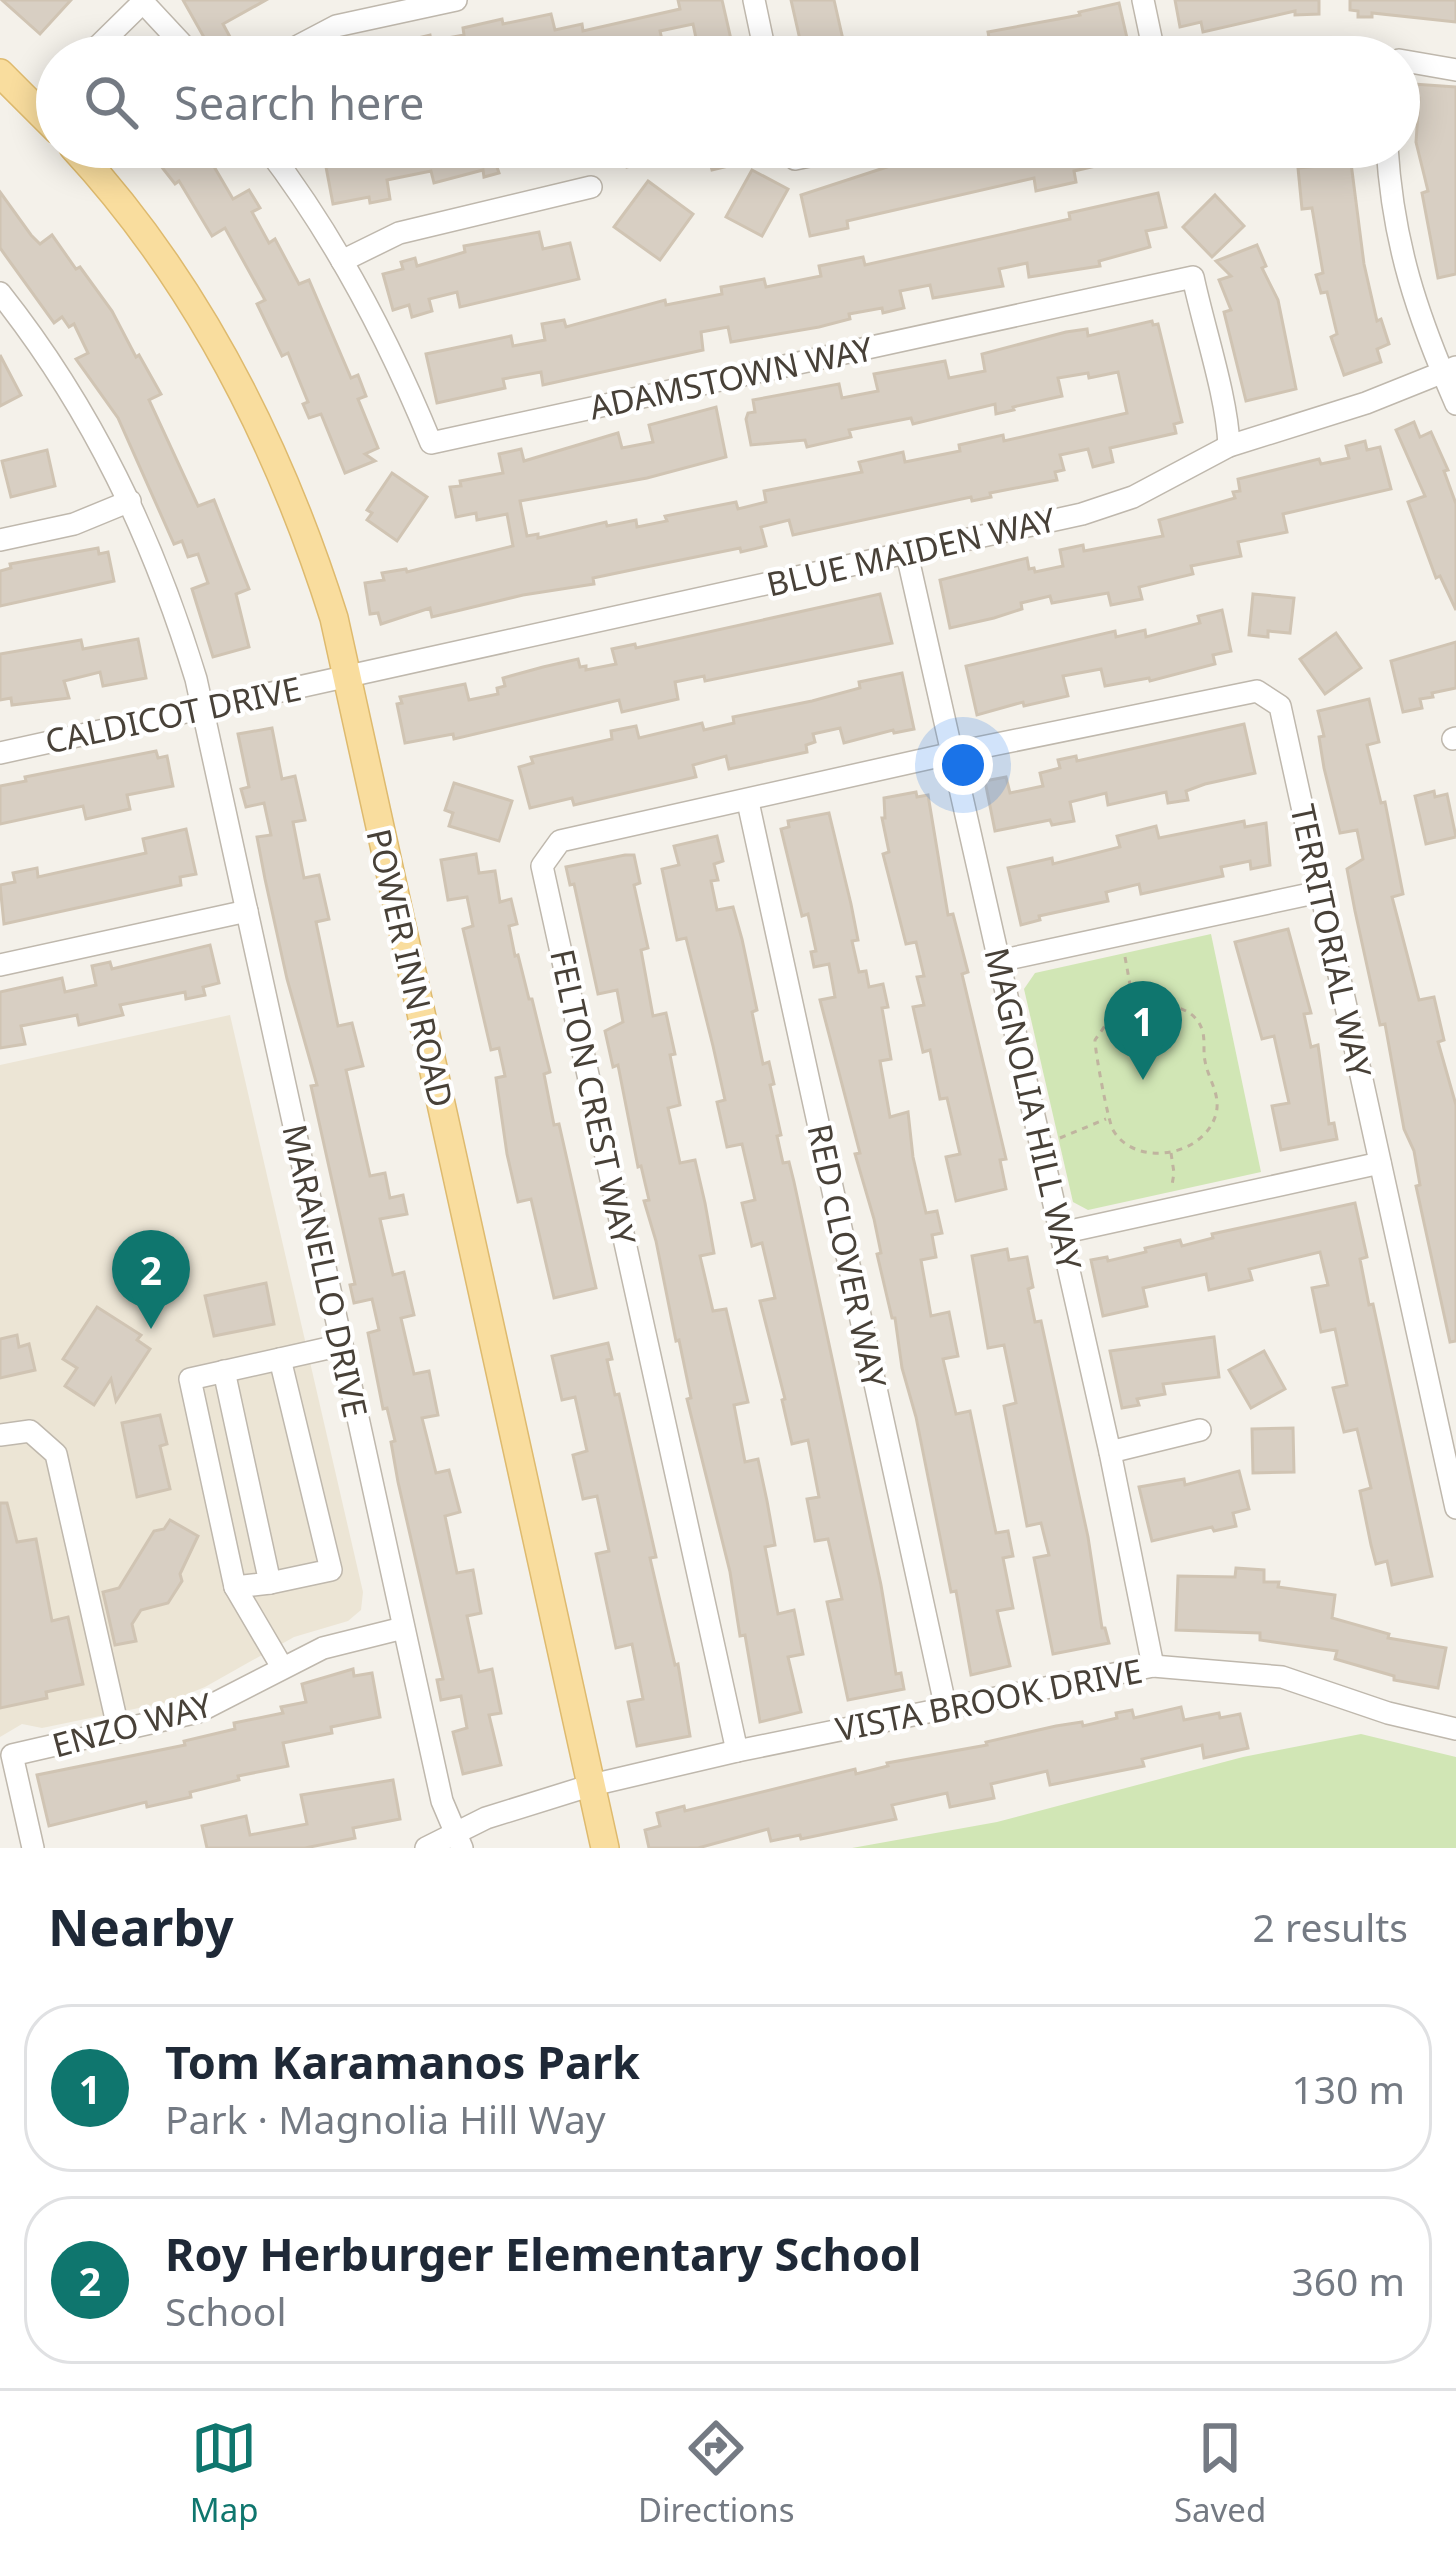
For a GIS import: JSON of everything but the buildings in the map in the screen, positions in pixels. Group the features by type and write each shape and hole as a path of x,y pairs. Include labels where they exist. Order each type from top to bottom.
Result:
{"main road":[{"path":"0,73 36,107"},
{"name":"POWER INN ROAD","path":"91,168 144,232 190,300 258,419 310,544 334,618 605,1848"}],"street":[{"path":"317,36 336,26 456,0"},
{"path":"754,0 762,36"},
{"path":"1143,0 1151,36"},
{"path":"108,36 142,1 174,36"},
{"path":"1420,64 1456,70"},
{"name":"ADAMSTOWN WAY","path":"280,168 343,261 431,443 1193,278 1217,386 1228,414 1228,446"},
{"path":"1388,168 1391,210 1411,295 1449,370 1456,404"},
{"path":"343,261 399,233 591,188"},
{"name":"MARANELLO DRIVE","path":"0,293 81,407 130,501 180,626 442,1801 458,1840"},
{"name":"BLUE MAIDEN WAY","path":"346,676 1082,514 1133,497 1228,446 1366,403 1449,370"},
{"path":"0,540 74,524 130,501"},
{"name":"MAGNOLIA HILL WAY","path":"908,554 1110,1452 1153,1666"},
{"name":"CALDICOT DRIVE","path":"0,753 346,676"},
{"name":"TERRITORIAL WAY","path":"952,753 1257,691 1280,706 1456,1508"},
{"name":"FELTON CREST WAY","path":"736,1751 542,866 560,841 952,753"},
{"name":"RED CLOVER WAY","path":"748,802 946,1709"},
{"path":"999,961 1319,892"},
{"path":"0,965 247,911"},
{"path":"1061,1233 1380,1163"},
{"path":"282,1667 235,1587 190,1379 342,1346"},
{"path":"235,1587 332,1570 280,1359"},
{"path":"224,1371 271,1582"},
{"path":"1110,1452 1200,1430"},
{"path":"0,1435 30,1431 56,1454 119,1732"},
{"name":"ENZO WAY","path":"33,1848 12,1755 198,1712 323,1648 403,1628"},
{"name":"VISTA BROOK DRIVE","path":"426,1848 458,1840 486,1818 592,1785 1153,1666 1282,1678 1388,1713 1456,1729"},
{"path":"0,1732 12,1755"}],"path":[{"path":"1123,934 1133,1003"},
{"path":"1133,1003 1179,1007 1197,1018 1203,1033 1204,1059 1217,1095 1216,1114 1206,1132 1170,1151 1148,1154 1129,1148 1108,1118 1104,1082 1095,1058 1096,1040 1116,1010 1133,1003"},
{"path":"1040,1142 1072,1135 1108,1118"},
{"path":"1170,1151 1176,1208"}],"shaded area":[{"path":"230,1015 363,1592 361,1610 348,1621 294,1637 205,1687 168,1702 42,1728 22,1724 0,1737 0,1065"}],"green space":[{"path":"1211,934 1261,1172 1088,1210 1073,1202 1024,989 1035,973"},
{"path":"1361,1734 1456,1757 1456,1848 852,1848 997,1822 1243,1757"}],"place":[{"name":"Tom Karamanos Park","path":"1143,1080"},
{"name":"Roy Herburger Elementary School","path":"151,1329"}]}
